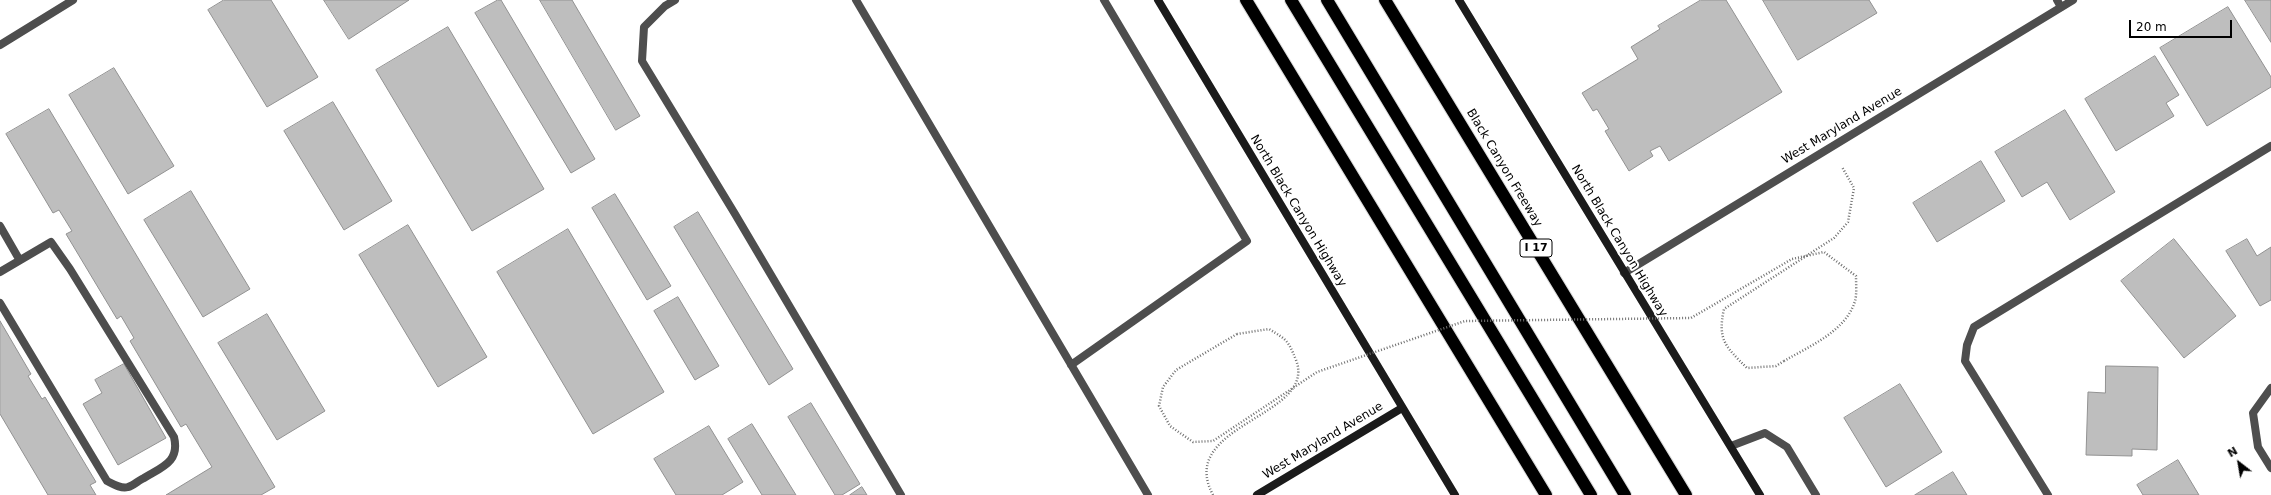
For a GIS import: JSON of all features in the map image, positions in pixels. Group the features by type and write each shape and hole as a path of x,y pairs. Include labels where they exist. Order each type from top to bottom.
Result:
{"highway":[{"path":"1246,0 1546,495"},
{"path":"1291,0 1590,495"},
{"path":"1327,0 1624,495"},
{"name":"Black Canyon Freeway","path":"1385,0 1686,495"}],"main road":[{"name":"North Black Canyon Highway","path":"1158,0 1455,495"},
{"name":"North Black Canyon Highway","path":"1459,0 1760,495"},
{"name":"West Maryland Avenue","path":"1257,495 1402,408"}],"street":[{"path":"0,46 74,0"},
{"path":"675,0 665,6 644,27 642,61 735,214 901,495"},
{"path":"856,0 1148,495"},
{"path":"1071,365 1247,241 1104,0"},
{"name":"West Maryland Avenue","path":"1624,273 1831,147 2059,4 2073,0"},
{"path":"2048,495 1965,361 1967,345 1974,327 2271,146"},
{"path":"0,226 19,259"},
{"path":"0,272 19,259 51,242 70,269 174,437 175,451 167,465 128,487 118,486 107,481 0,303"},
{"path":"2271,388 2253,413 2258,447 2271,468"},
{"path":"1731,446 1765,433 1786,447 1816,495"}],"path":[{"path":"1212,495 1206,484 1207,462 1215,447 1292,391 1299,368 1288,341 1269,329 1237,334 1176,370 1163,387 1159,406 1170,426 1192,442 1213,441 1317,372 1465,321 1691,318 1792,259 1824,252 1856,276 1856,300 1846,320 1821,340 1776,366 1747,368 1726,347 1720,326 1724,309 1834,238 1848,222 1854,188 1831,147"}],"building":[{"path":"224,0 271,0 318,77 267,107 208,10"},
{"path":"324,0 409,0 349,39"},
{"path":"498,0 501,0 595,159 571,173 475,13"},
{"path":"540,0 572,0 640,116 616,130"},
{"path":"1701,0 1726,0 1782,92 1669,161 1660,146 1650,151 1653,156 1629,171 1605,131 1609,129 1597,109 1593,111 1582,93 1638,59 1631,47 1660,29 1658,26"},
{"path":"1763,0 1869,0 1877,13 1798,60"},
{"path":"2245,0 2271,0 2271,42"},
{"path":"2228,7 2271,77 2271,87 2207,126 2160,48"},
{"path":"448,27 544,189 472,231 376,70"},
{"path":"2155,56 2179,95 2166,103 2174,116 2116,151 2085,99"},
{"path":"114,68 174,166 128,194 69,95"},
{"path":"333,102 392,201 344,230 284,131"},
{"path":"49,109 275,487 261,495 166,495 212,467 186,424 181,427 130,341 134,338 121,316 117,319 66,234 72,231 59,210 53,213 6,134"},
{"path":"2065,110 2115,192 2070,220 2047,182 2022,197 1995,152"},
{"path":"1981,161 2005,201 1937,242 1913,203"},
{"path":"191,191 250,289 203,317 144,220"},
{"path":"615,194 671,286 647,300 592,208"},
{"path":"698,212 793,369 769,385 674,227"},
{"path":"408,225 487,357 438,387 359,255"},
{"path":"568,229 664,392 593,434 497,272"},
{"path":"2174,239 2236,316 2184,358 2121,281"},
{"path":"2247,239 2257,256 2271,247 2271,300 2260,306 2226,251"},
{"path":"678,297 719,366 695,380 654,311"},
{"path":"267,314 325,411 277,440 218,343"},
{"path":"0,321 31,374 28,376 42,399 45,397 96,482 90,485 96,495 48,495 0,414"},
{"path":"124,364 166,438 118,465 83,404 102,393 95,380"},
{"path":"2106,366 2158,367 2157,450 2132,449 2132,456 2086,455 2088,392 2105,393"},
{"path":"1900,384 1942,452 1886,487 1844,418"},
{"path":"811,403 860,484 842,495 835,495 788,417"},
{"path":"752,424 796,495 762,495 728,439"},
{"path":"709,426 743,482 722,495 676,495 654,459"},
{"path":"2178,460 2199,495 2143,495 2137,485"},
{"path":"1953,472 1967,495 1915,495"},
{"path":"862,487 867,495 850,495"}]}
